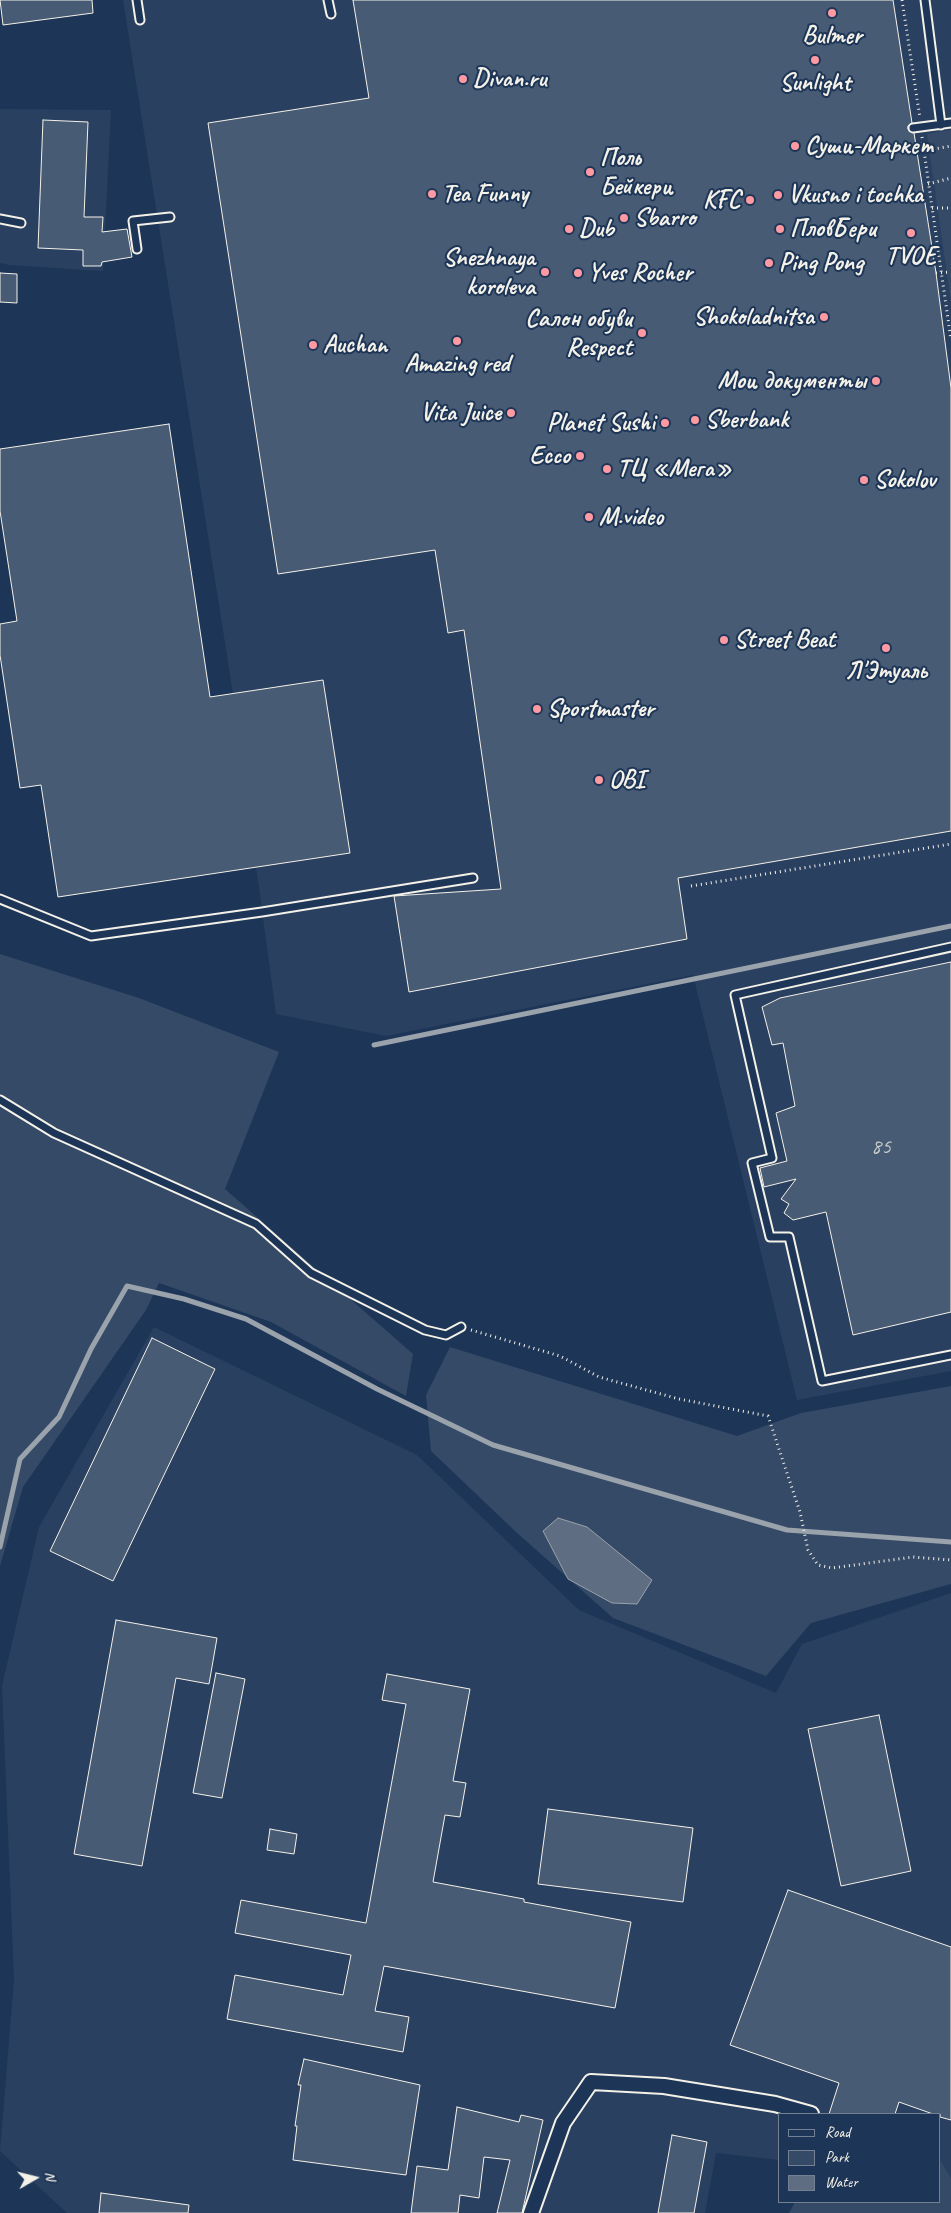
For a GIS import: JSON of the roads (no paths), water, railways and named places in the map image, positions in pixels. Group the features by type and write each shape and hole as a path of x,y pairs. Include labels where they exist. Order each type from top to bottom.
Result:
{"street":[{"path":"532,2213 563,2123 591,2082 664,2086 775,2104 807,2113"}],"lane":[{"path":"137,0 140,20"},
{"path":"328,0 331,14"},
{"path":"925,0 941,125"},
{"path":"917,128 951,123"},
{"path":"137,249 134,221 170,217"},
{"path":"0,219 21,223"},
{"path":"0,898 91,936 262,912 473,878"},
{"path":"951,948 735,994 772,1158 752,1163 770,1237 789,1237 822,1381 951,1354"},
{"path":"0,1100 54,1133 256,1224 312,1273 425,1330 446,1335 461,1327"}],"water":[{"path":"558,1518 587,1527 652,1580 637,1604 612,1603 568,1579 543,1531"}],"waterway":[{"path":"374,1045 951,926"},
{"path":"0,1547 20,1459 59,1417 91,1349 127,1286 184,1299 246,1319 377,1389 493,1445 787,1530 951,1542"}],"place":[{"name":"Bulmer","path":"832,13"},
{"name":"Sunlight","path":"815,60"},
{"name":"Divan.ru","path":"463,79"},
{"name":"Суши-Маркет","path":"795,146"},
{"name":"Поль Бейкери","path":"590,172"},
{"name":"Tea Funny","path":"432,194"},
{"name":"Vkusno i tochka","path":"778,195"},
{"name":"KFC","path":"750,200"},
{"name":"Sbarro","path":"624,218"},
{"name":"Dub","path":"569,229"},
{"name":"ПловБери","path":"780,229"},
{"name":"TVOE","path":"911,233"},
{"name":"Ping Pong","path":"769,263"},
{"name":"Snezhnaya koroleva","path":"545,272"},
{"name":"Yves Rocher","path":"578,273"},
{"name":"Shokoladnitsa","path":"824,317"},
{"name":"Салон обуви Respect","path":"642,333"},
{"name":"Amazing red","path":"457,341"},
{"name":"Auchan","path":"313,345"},
{"name":"Мои документы","path":"876,381"},
{"name":"Vita Juice","path":"511,413"},
{"name":"Sberbank","path":"695,420"},
{"name":"Planet Sushi","path":"665,423"},
{"name":"Ecco","path":"580,456"},
{"name":"ТЦ «Мега»","path":"607,469"},
{"name":"Sokolov","path":"864,480"},
{"name":"M.video","path":"589,517"},
{"name":"Street Beat","path":"724,640"},
{"name":"Л'Этуаль","path":"886,648"},
{"name":"Sportmaster","path":"537,709"},
{"name":"OBI","path":"599,780"}]}
